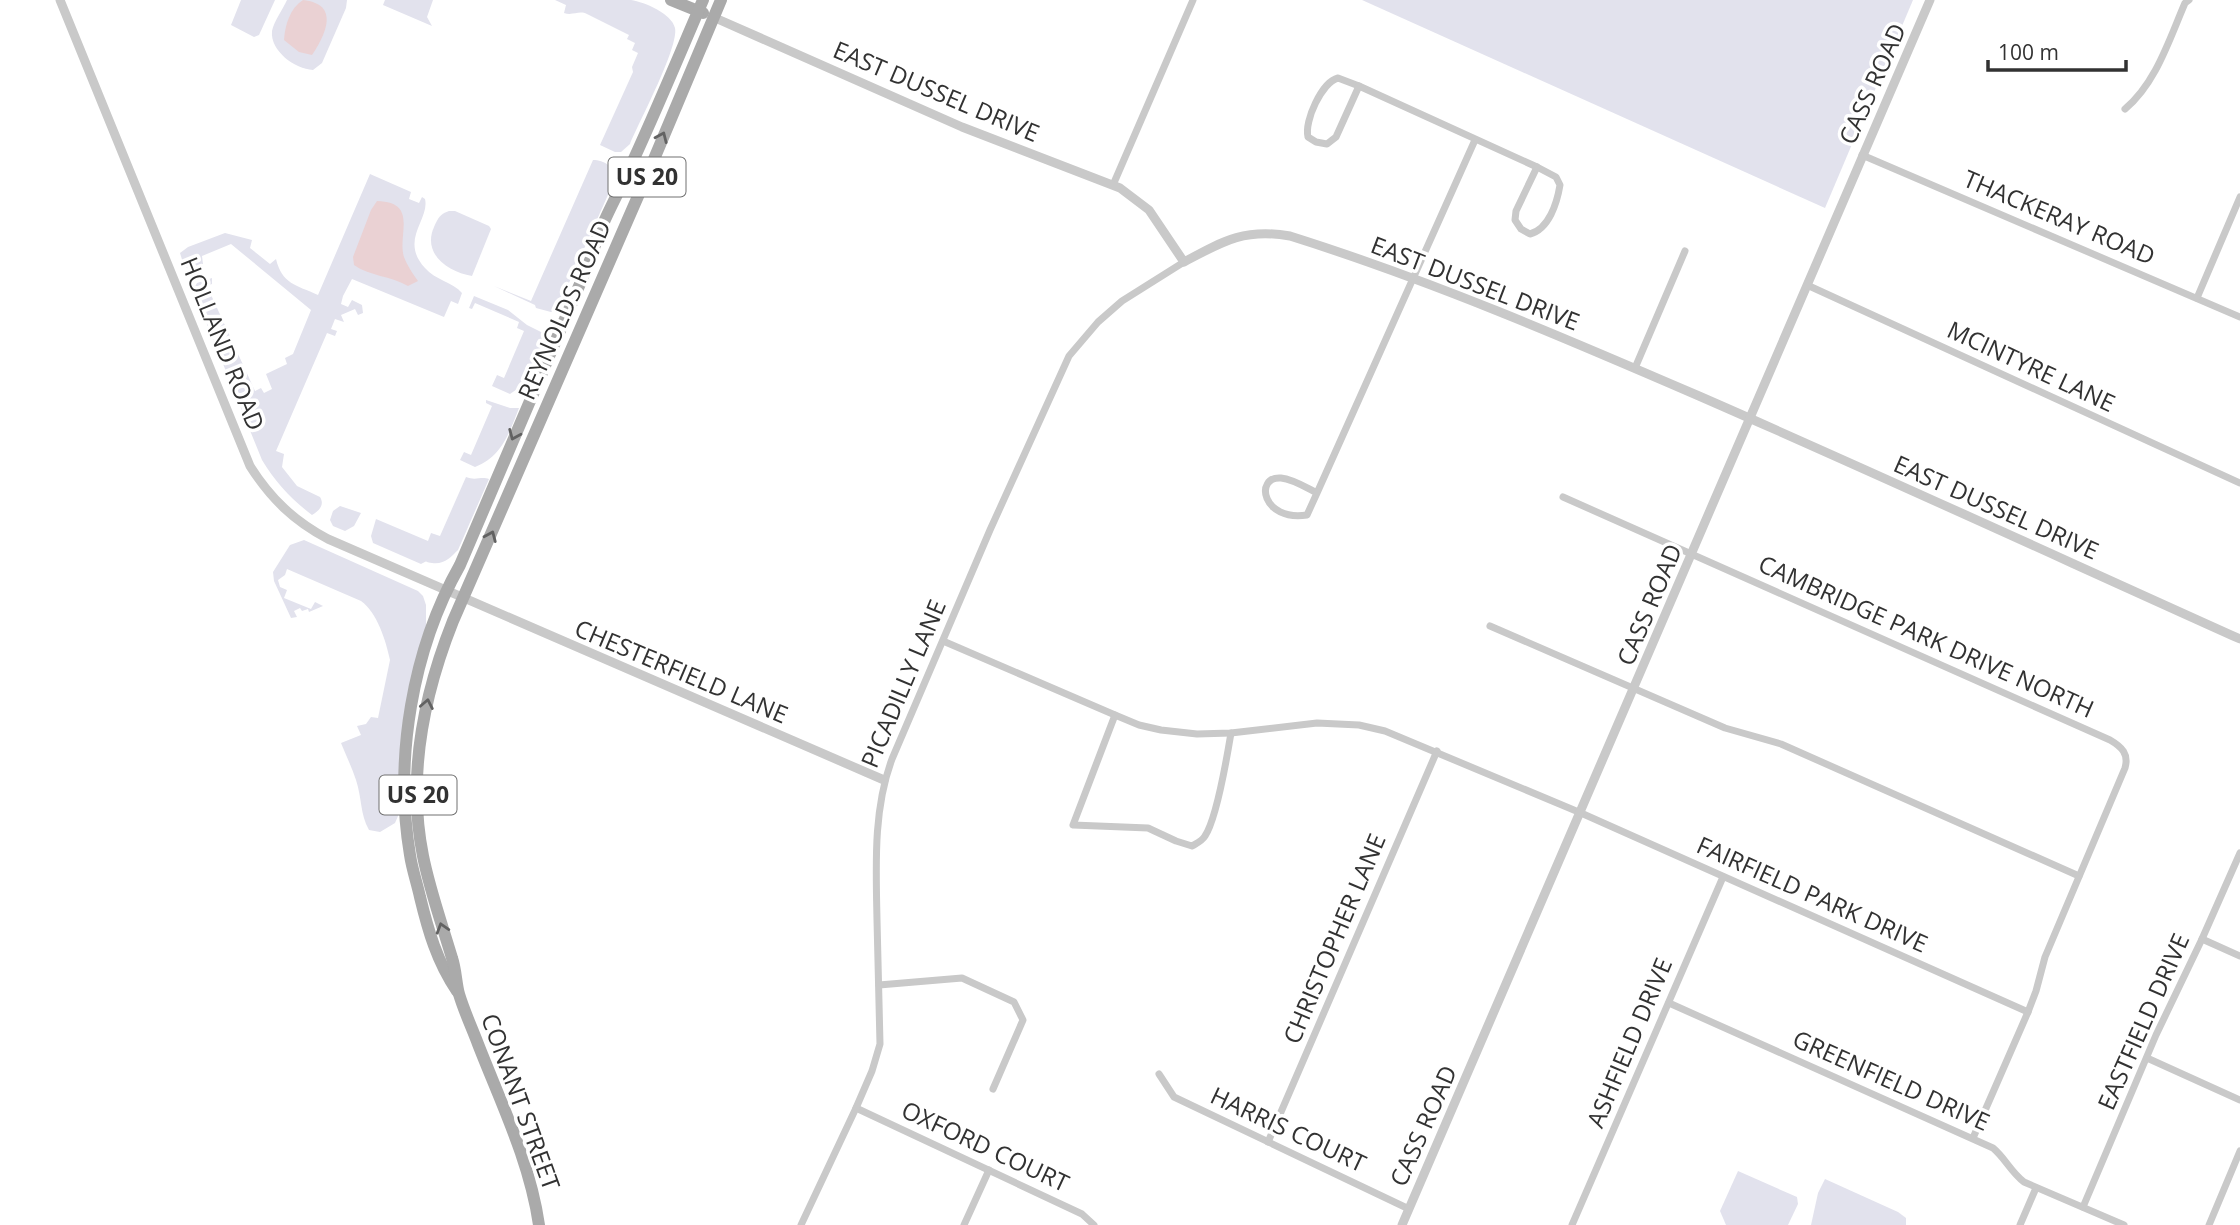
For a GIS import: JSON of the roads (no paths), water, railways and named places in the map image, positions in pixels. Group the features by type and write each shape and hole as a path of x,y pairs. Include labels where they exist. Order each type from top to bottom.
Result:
{"main road":[{"path":"671,0 700,6 713,17"},
{"name":"REYNOLDS ROAD","path":"464,599 721,0"},
{"name":"REYNOLDS ROAD","path":"446,591 477,527 510,443 591,258 600,229 700,6"},
{"name":"CONANT STREET","path":"446,591 425,649 410,715 405,786 407,836 412,868 443,971 459,994"},
{"name":"CONANT STREET","path":"464,599 433,675 425,716 418,780 423,855 438,915 453,959 459,994 524,1160 540,1225"}],"street":[{"name":"HOLLAND ROAD","path":"60,0 250,466 263,487 279,505 306,527 464,599"},
{"path":"1113,185 1193,0"},
{"name":"CASS ROAD","path":"1402,1225 1930,0"},
{"path":"2125,109 2139,97 2152,77 2185,3 2189,0"},
{"name":"EAST DUSSEL DRIVE","path":"713,17 962,127 1113,185 1149,210 1184,262 1227,239 1271,233 1313,243 1412,277 1635,368 2240,639"},
{"path":"1359,86 1336,136 1327,144 1308,137 1307,125 1325,85 1338,78 1359,86 1537,167 1556,177 1560,185 1545,225 1538,232 1530,234 1521,229 1515,220 1516,211 1537,167"},
{"path":"1317,493 1283,478 1270,482 1265,490 1267,503 1275,510 1296,517 1307,515 1317,493 1412,277 1475,139"},
{"name":"THACKERAY ROAD","path":"1862,155 2240,317"},
{"path":"2197,298 2240,197"},
{"path":"1635,368 1685,251"},
{"name":"PICADILLY LANE","path":"801,1225 856,1108 880,1044 876,873 884,780 990,530 1069,356 1098,321 1122,301 1184,262"},
{"name":"MCINTYRE LANE","path":"1807,285 2240,483"},
{"name":"CAMBRIDGE PARK DRIVE NORTH","path":"1563,497 2110,740 2123,749 2127,760 2125,768 2079,876"},
{"name":"CHESTERFIELD LANE","path":"464,599 884,780"},
{"path":"1490,626 1725,728 1782,744 2079,876 2045,957 2028,1012 1973,1138"},
{"path":"943,641 1139,724 1177,733 1231,733 1289,725 1336,723 1385,731 1581,813"},
{"path":"1115,715 1073,824 1148,828 1192,846 1203,839 1208,831 1222,781 1231,733"},
{"name":"CHRISTOPHER LANE","path":"1268,1142 1437,751"},
{"name":"FAIRFIELD PARK DRIVE","path":"1581,813 2028,1012"},
{"name":"EASTFIELD DRIVE","path":"2083,1207 2240,853"},
{"name":"ASHFIELD DRIVE","path":"1572,1225 1723,877"},
{"path":"2202,939 2240,956"},
{"path":"879,985 962,978 1014,1002 1023,1020 993,1089"},
{"name":"GREENFIELD DRIVE","path":"1669,1003 1973,1138 2003,1156 2018,1178 2124,1225"},
{"path":"2147,1058 2240,1100"},
{"name":"HARRIS COURT","path":"1159,1074 1174,1097 1409,1209"},
{"name":"OXFORD COURT","path":"856,1108 1082,1214 1094,1225"},
{"path":"2209,1225 2240,1151"},
{"path":"964,1225 989,1170"},
{"path":"2020,1225 2036,1188"}]}
